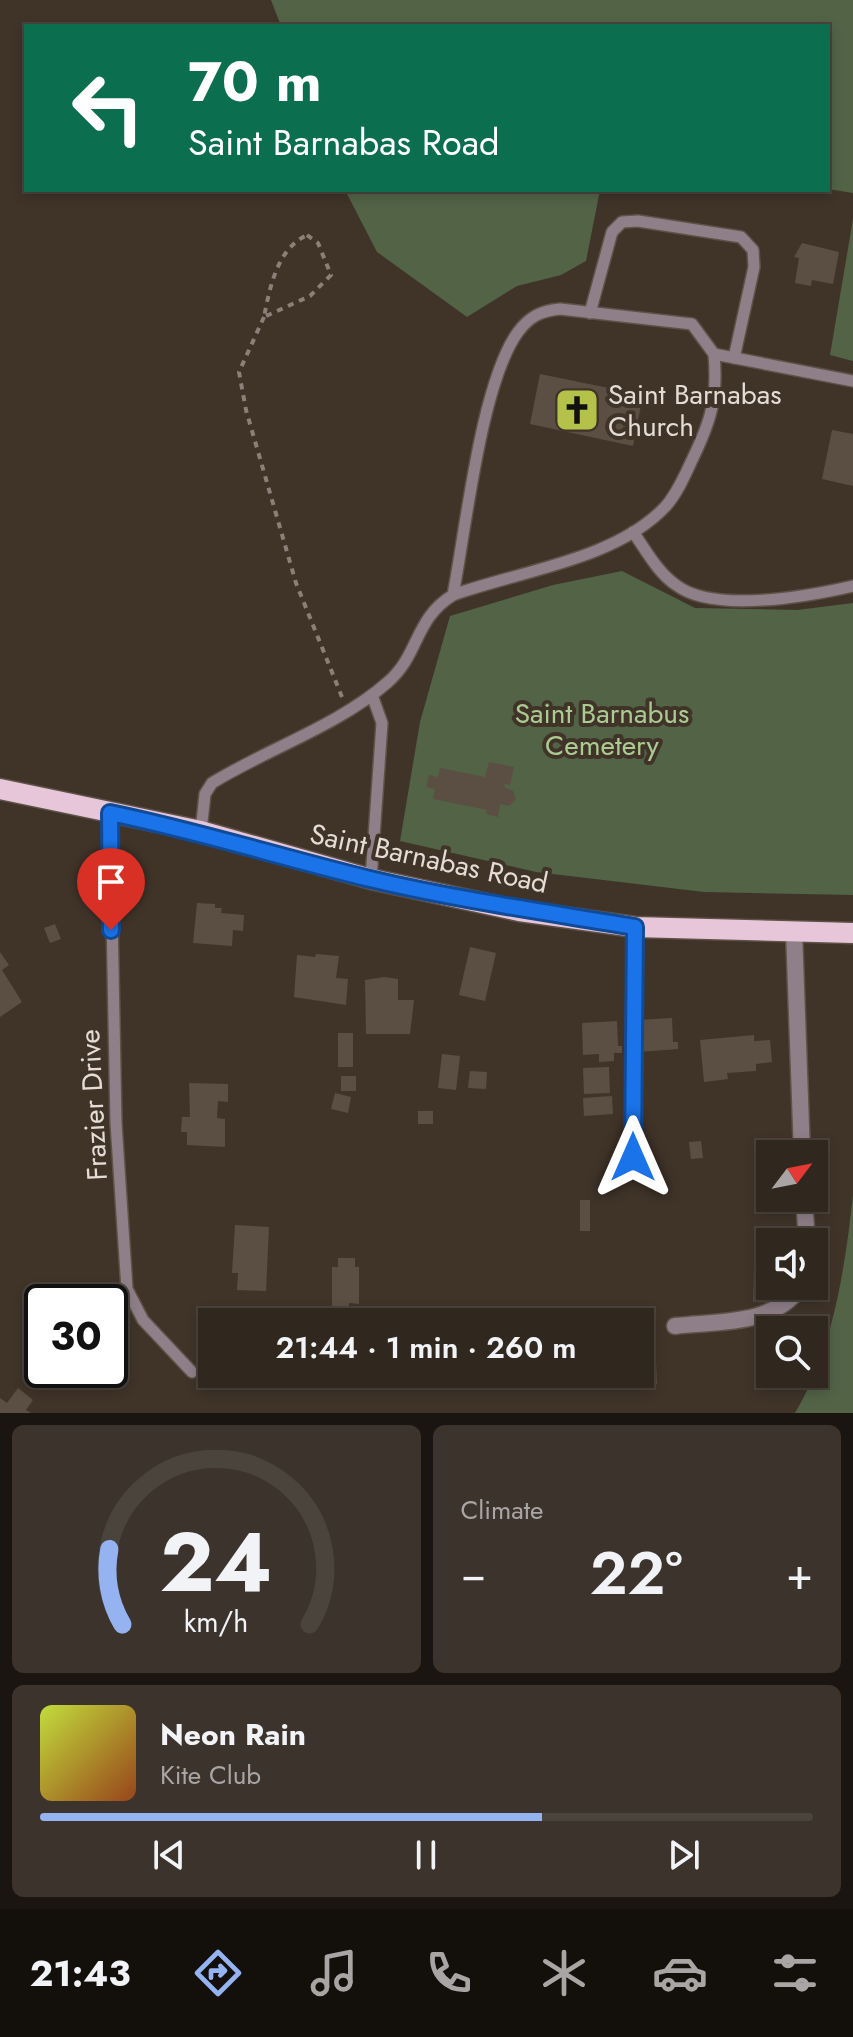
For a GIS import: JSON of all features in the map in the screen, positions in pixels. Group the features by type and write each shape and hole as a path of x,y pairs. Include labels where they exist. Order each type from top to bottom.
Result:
{"main road":[{"name":"Saint Barnabas Road","path":"0,789 201,831 371,879 519,911 635,927 853,933"}],"street":[{"path":"633,1157 635,927"},
{"path":"794,931 801,1140"},
{"path":"675,1326 764,1315 791,1300"}],"lane":[{"path":"590,313 612,232 622,222 638,221 741,237 753,250 754,267 734,358"},
{"path":"201,831 205,794 212,783 348,710 391,680 408,657 434,607 453,595 599,549 633,532 667,505 706,434 716,379 714,354 692,324 560,309 540,311 511,343 488,412 453,595"},
{"path":"714,354 853,381"},
{"path":"633,532 660,571 677,587 693,594 746,601 853,586"},
{"path":"371,879 382,723 372,695"},
{"name":"Frazier Drive","path":"110,813 116,1123 127,1289 143,1320 192,1372"}],"path":[{"path":"264,317 310,296 331,275 318,243 307,235 293,241 285,251 264,317 239,372 246,410 296,583 322,656 348,710"}],"green space":[{"path":"271,0 853,0 853,193 830,189 830,24 280,24"},
{"path":"346,192 600,192 586,261 561,275 517,286 467,317 377,252"},
{"path":"853,219 853,361 830,355"},
{"name":"Saint Barnabus Cemetery","path":"622,571 695,608 797,610 853,603 853,895 704,892 536,872 400,841 420,722 450,616 553,585"},
{"path":"853,1195 853,1413 795,1413 808,1388 828,1388 828,1336 846,1251"}],"building":[{"path":"802,243 839,252 833,284 812,280 811,286 795,283 799,258 794,257"},
{"path":"540,374 643,395 633,446 530,424"},
{"path":"832,430 853,434 853,486 822,479"},
{"path":"489,762 514,767 510,785 505,784 504,787 513,791 516,799 509,806 500,804 498,817 486,814 487,810 433,799 435,789 426,787 429,775 438,777 440,768 485,777"},
{"path":"197,903 215,904 215,908 222,908 221,913 244,915 243,931 233,930 232,946 193,943"},
{"path":"55,924 61,939 50,943 44,928"},
{"path":"470,947 496,953 485,1001 459,995"},
{"path":"0,952 9,965 2,970 22,1002 0,1017"},
{"path":"316,954 339,956 336,978 348,979 346,1005 294,997 297,955 315,957"},
{"path":"384,977 398,979 398,1000 414,1000 410,1034 366,1034 365,980"},
{"path":"672,1018 673,1042 678,1042 678,1049 639,1052 637,1020"},
{"path":"617,1021 618,1046 622,1046 622,1053 614,1053 614,1061 599,1062 599,1054 583,1055 582,1023"},
{"path":"338,1033 353,1033 353,1067 338,1067"},
{"path":"754,1035 754,1041 770,1040 772,1062 756,1064 756,1071 727,1073 728,1079 704,1082 700,1040"},
{"path":"442,1054 460,1056 456,1090 438,1088"},
{"path":"609,1067 610,1093 584,1094 583,1068"},
{"path":"470,1071 487,1072 486,1089 468,1088"},
{"path":"341,1076 356,1076 356,1091 341,1091"},
{"path":"189,1083 228,1084 228,1102 218,1101 217,1118 225,1119 225,1147 187,1145 187,1132 181,1132 182,1117 190,1117"},
{"path":"335,1093 351,1097 348,1113 331,1109"},
{"path":"612,1096 613,1114 584,1116 583,1098"},
{"path":"418,1111 433,1111 433,1124 418,1124"},
{"path":"701,1141 703,1158 691,1159 689,1142"},
{"path":"580,1200 590,1200 590,1231 580,1231"},
{"path":"235,1225 269,1227 266,1291 237,1290 238,1273 232,1273"},
{"path":"338,1258 355,1258 355,1267 359,1267 359,1304 349,1303 349,1308 332,1308 332,1267 338,1267"},
{"path":"754,1265 756,1300 775,1300 775,1303 753,1302"},
{"path":"654,1337 657,1384 654,1384"},
{"path":"18,1388 33,1400 26,1410 31,1413 0,1413 0,1398 7,1403"}],"place":[{"name":"Saint Barnabas Church","path":"577,410"}],"route":[{"path":"111,930 110,813 201,831 371,879 519,911 635,927 633,1157"}]}
